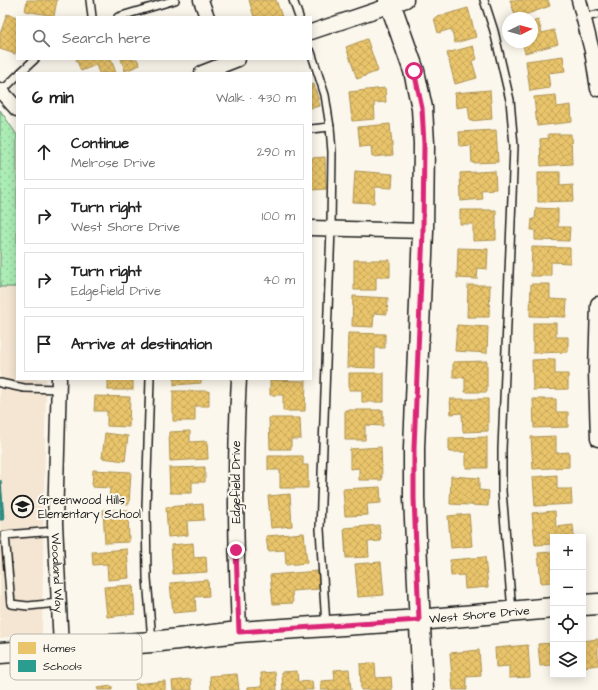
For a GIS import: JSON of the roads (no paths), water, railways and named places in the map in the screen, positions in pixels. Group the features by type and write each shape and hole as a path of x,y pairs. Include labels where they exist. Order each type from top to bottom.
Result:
{"street":[{"path":"201,0 207,16"},
{"path":"579,0 592,52 598,89"},
{"path":"312,32 395,2 414,71 422,108 424,144 423,231 414,448 414,498 423,690"},
{"path":"204,72 223,62 233,60"},
{"path":"1,90 16,108"},
{"path":"312,228 423,231"},
{"path":"598,304 596,372 598,439"},
{"name":"Edgefield Drive","path":"239,380 237,416 236,550 239,632"},
{"name":"Woodland Way","path":"59,384 55,531 60,634"},
{"path":"586,605 598,604"},
{"name":"West Shore Drive","path":"142,643 239,632 419,620 550,608"}],"lane":[{"path":"90,0 92,16"},
{"path":"121,16 175,0"},
{"path":"293,0 299,16"},
{"path":"484,0 494,31 510,100 514,146 502,477 512,611"},
{"path":"584,18 598,14"},
{"path":"312,55 325,95 332,152 331,228 320,529 326,626"},
{"path":"21,72 34,60"},
{"path":"1,90 16,77"},
{"path":"312,129 330,127"},
{"path":"150,380 146,508 147,578 152,642"},
{"path":"0,383 24,388 59,384"},
{"path":"55,531 5,534 11,604 28,606 58,603"}],"place":[{"name":"Greenwood Hills Elementary School","path":"22,507"}]}
